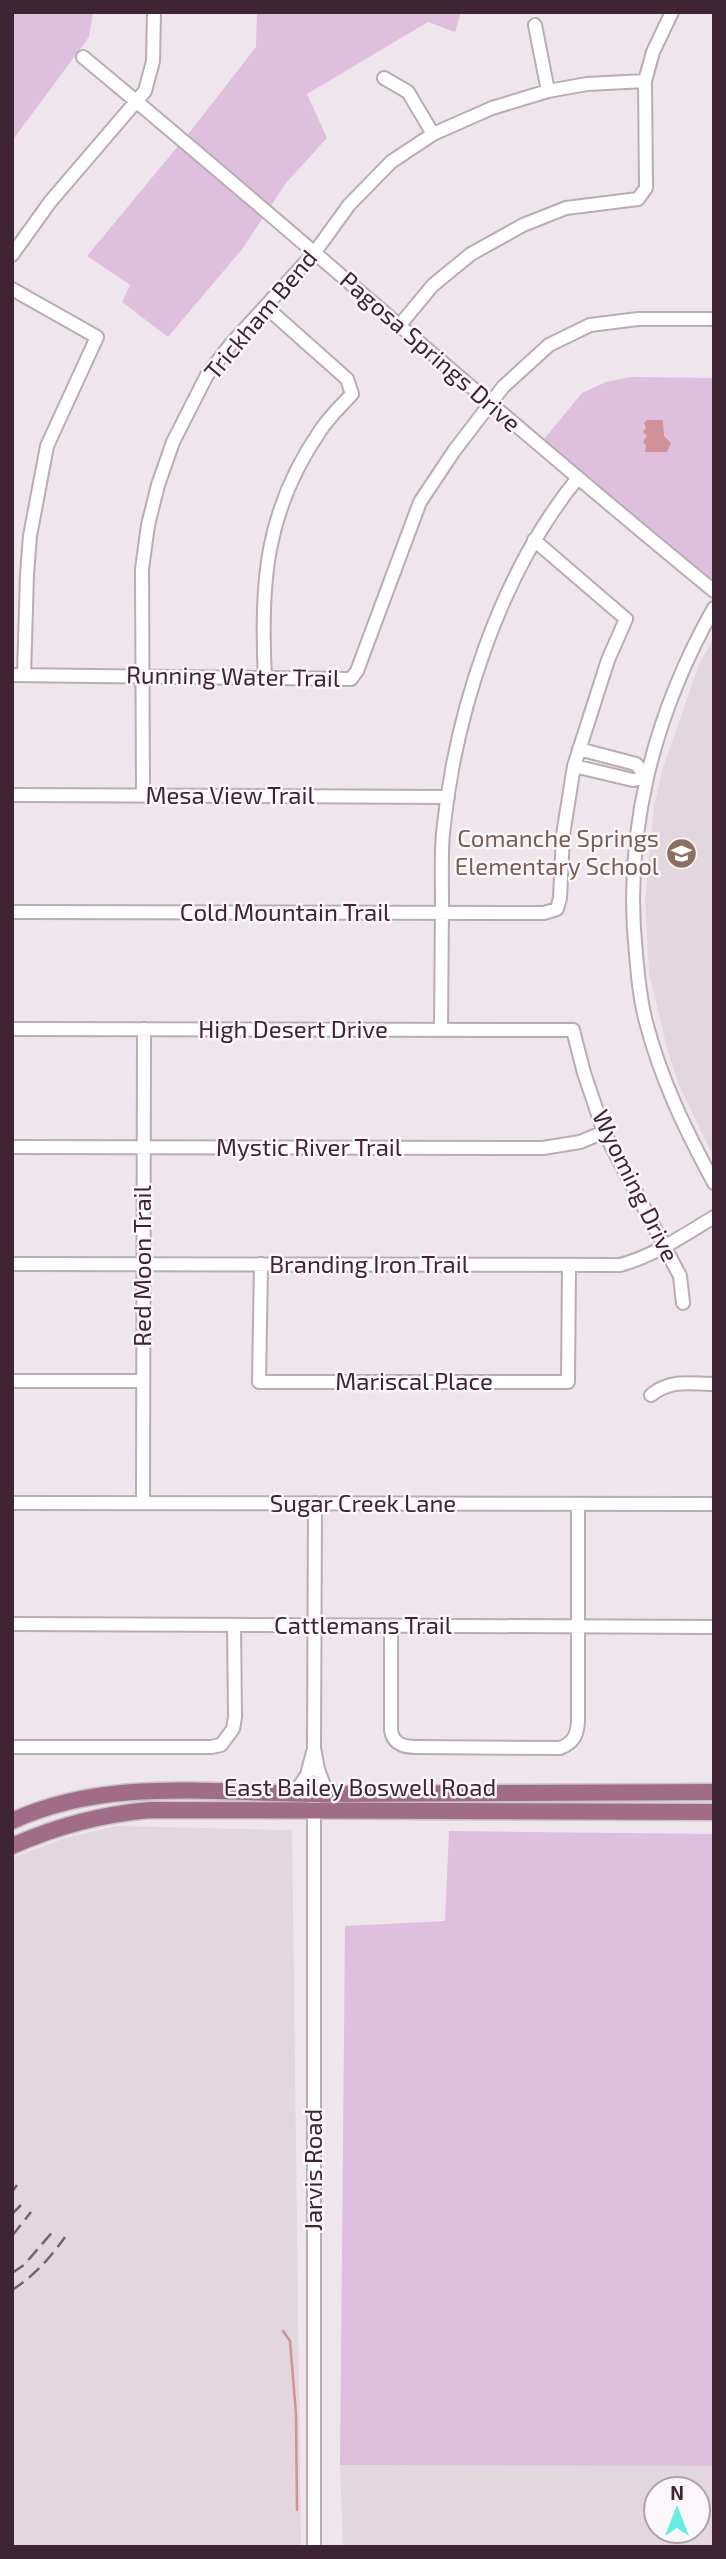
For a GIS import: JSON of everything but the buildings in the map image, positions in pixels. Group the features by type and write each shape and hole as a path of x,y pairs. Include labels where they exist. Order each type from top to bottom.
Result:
{"main road":[{"name":"East Bailey Boswell Road","path":"12,1821 57,1804 121,1792 165,1790 294,1794 319,1799 714,1812"},
{"name":"East Bailey Boswell Road","path":"12,1846 68,1824 130,1812 319,1799 714,1792"}],"street":[{"path":"12,255 51,202 145,91 152,69 154,12"},
{"path":"399,326 433,285 461,262 523,225 566,208 638,199 646,188 645,81 653,52 672,12"},
{"path":"535,25 548,91"},
{"name":"Pagosa Springs Drive","path":"83,57 577,479 714,592"},
{"path":"384,78 408,92 433,134"},
{"name":"Trickham Bend","path":"143,795 142,569 148,524 173,442 207,375 231,344 315,253 349,205 391,162 433,134 492,108 548,91 587,84 645,81"},
{"path":"12,289 97,337 47,446 30,536 18,675"},
{"path":"265,678 262,620 266,563 276,520 301,461 322,428 352,394 347,379 266,307"},
{"name":"Running Water Trail","path":"18,675 351,679 357,671 420,502 503,387 549,345 590,325 638,319 714,319"},
{"path":"441,1030 443,836 461,729 476,680 518,569 556,504 577,479"},
{"path":"534,540 626,620 608,660 574,766 633,780 647,777"},
{"path":"714,608 679,676 647,777 637,823 632,885 633,926 641,1001 653,1048 672,1100 714,1183"},
{"path":"579,749 636,764 647,777"},
{"name":"Cold Mountain Trail","path":"12,912 544,914 557,909 560,898 563,835 574,766"},
{"name":"Mesa View Trail","path":"12,795 448,797"},
{"name":"High Desert Drive","path":"12,1029 573,1030"},
{"name":"Red Moon Trail","path":"143,1503 144,1029"},
{"name":"Wyoming Drive","path":"573,1030 604,1132 680,1276 683,1303"},
{"name":"Mystic River Trail","path":"12,1147 543,1148 580,1142 604,1132"},
{"name":"Branding Iron Trail","path":"12,1264 620,1265 664,1246 714,1217"},
{"name":"Mariscal Place","path":"261,1264 259,1382 568,1382 569,1266"},
{"path":"12,1381 142,1381"},
{"path":"651,1395 671,1384 714,1384"},
{"name":"Sugar Creek Lane","path":"12,1503 714,1504"},
{"path":"294,1794 307,1775 314,1748 315,1503"},
{"path":"391,1626 391,1730 397,1743 405,1747 560,1748 574,1740 578,1722 578,1505"},
{"name":"Cattlemans Trail","path":"12,1624 714,1627"},
{"path":"12,1747 221,1745 233,1729 235,1717 234,1625"},
{"name":"Jarvis Road","path":"314,1748 319,1799 314,2547"}],"shaded area":[{"path":"12,12 93,12 89,37 12,141"},
{"path":"257,12 461,12 455,32 428,22 307,94 327,138 286,183 243,248 168,337 122,302 130,285 87,256 256,47"},
{"path":"631,377 714,378 714,582 706,579 544,439 582,393 606,382"},
{"path":"647,420 663,420 664,436 671,443 667,452 645,452 646,446 643,442 647,436 643,432 646,428 644,423"},
{"name":"Comanche Springs Elementary School","path":"714,637 714,1158 679,1085 668,1052 649,973 645,899 654,807 663,768 698,667"},
{"path":"116,1826 292,1830 301,2547 12,2547 12,1858 62,1839"},
{"path":"449,1831 714,1834 714,2466 340,2465 345,1926 445,1921"},
{"path":"340,2465 714,2466 714,2547 343,2547"}],"waterway":[{"path":"283,2331 290,2341 296,2414 297,2510"}],"railway":[{"path":"12,2192 17,2185"},
{"path":"12,2214 21,2205"},
{"path":"12,2236 31,2212"},
{"path":"12,2273 24,2265 55,2229"},
{"path":"12,2290 41,2266 65,2237"}],"place":[{"name":"Comanche Springs Elementary School","path":"682,853"}]}
